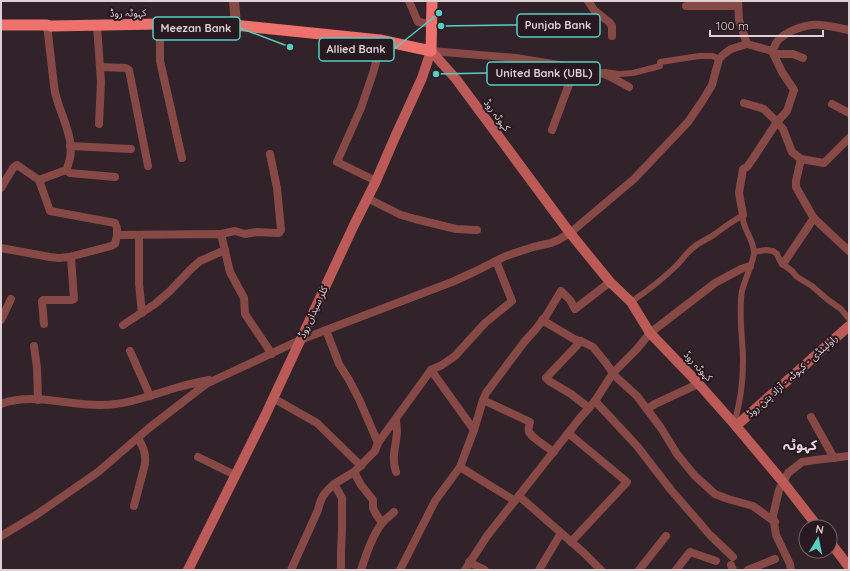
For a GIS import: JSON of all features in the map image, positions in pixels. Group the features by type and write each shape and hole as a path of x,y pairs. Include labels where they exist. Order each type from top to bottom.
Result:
{"highway":[{"path":"432,1 432,50"},
{"name":"کہوٹہ روڈ","path":"1,25 51,26 214,23 380,40 432,50"}],"main road":[{"name":"کلر سیداں روڈ","path":"188,570 236,475 376,180 422,78 432,50"},
{"name":"کہوٹہ روڈ","path":"432,50 456,79 570,233 610,282 631,302 650,333 735,425 784,482 812,519"},
{"name":"راولپنڈی - کہوٹہ - آزاد پتن روڈ","path":"735,425 849,326"},
{"path":"838,553 849,567"}],"street":[{"path":"234,1 236,25"},
{"path":"409,1 418,22 432,24"},
{"path":"588,1 594,10 612,26 612,36"},
{"path":"686,6 738,4 739,20 747,44"},
{"path":"160,24 160,61 182,158"},
{"path":"735,425 742,379 743,361 741,311 742,291 754,252 749,234 743,224 739,193 744,169 747,167 777,122 787,111 794,90 782,72 773,53 776,43 783,36 804,27 820,24 849,30"},
{"path":"39,180 66,170 70,156 69,133 56,96 47,25"},
{"path":"96,25 101,82 99,124"},
{"path":"376,180 336,162 361,108 380,48 380,40"},
{"path":"1,536 36,515 98,472 148,428 206,384 300,340 452,282 496,260 522,250 554,242 570,233 634,178 688,122 704,100 712,85 719,59 731,49 747,44 773,53 793,54 804,58"},
{"path":"432,50 516,58 619,74 633,73 660,66 660,62 700,56 713,56 719,59"},
{"path":"100,67 126,68 129,70 148,166"},
{"path":"552,130 575,68"},
{"path":"595,71 609,76 628,87"},
{"path":"744,103 764,109 777,122 792,152 801,159 824,163 849,138"},
{"path":"832,104 849,113"},
{"path":"70,146 131,149"},
{"path":"117,235 220,234 235,231 244,234 256,232 279,233 281,230 277,188 270,154"},
{"path":"801,159 796,187 814,218 849,251"},
{"path":"1,188 13,168 17,165 39,180 50,211 58,214 115,223 117,228 115,244 71,257 50,257 1,248"},
{"path":"66,170 70,174 115,177"},
{"path":"367,198 401,215 439,226 456,229 477,230"},
{"path":"631,302 650,289 678,264 694,247 743,215"},
{"path":"782,264 814,218"},
{"path":"220,234 230,272 244,298 245,314 272,354"},
{"path":"139,235 142,313"},
{"path":"123,325 155,304 200,261 224,250"},
{"path":"754,252 766,250 773,251 777,254 782,264 792,271 797,277 812,286 841,309 849,319"},
{"path":"44,324 43,300 72,300 74,298 71,257"},
{"path":"291,570 324,494 334,484 354,472 375,451 378,444 431,370 442,365 455,356 485,323 512,301 496,260"},
{"path":"465,570 487,536 595,401 613,373 636,350 650,333 716,283 741,269 750,266"},
{"path":"400,570 435,501 460,467 486,393 525,341 536,330 561,291 570,300 575,309 610,282"},
{"path":"1,320 7,303"},
{"path":"542,320 574,339 593,347 625,387 637,396 661,428 677,454 696,476 715,494 753,506 775,522"},
{"path":"326,330 339,364 360,399 378,444"},
{"path":"581,341 546,378 571,394 588,408"},
{"path":"34,346 38,400"},
{"path":"130,351 150,396"},
{"path":"431,370 474,430"},
{"path":"1,404 18,399 66,402 85,405 121,403 181,386 222,377"},
{"path":"647,409 698,384"},
{"path":"273,398 317,423 361,466"},
{"path":"483,400 530,422 528,430 530,433 554,452"},
{"path":"595,401 637,446 671,490 733,564"},
{"path":"811,417 834,458"},
{"path":"396,419 397,430 393,460 396,472"},
{"path":"568,433 627,482 571,542"},
{"path":"134,506 146,457 145,451 138,438"},
{"path":"791,570 790,564 776,535 773,516 779,490 788,473 802,462 849,456"},
{"path":"198,457 236,475"},
{"path":"460,467 517,499 561,533 599,569"},
{"path":"354,472 372,500 376,514 382,523"},
{"path":"334,484 342,498 341,570"},
{"path":"361,570 367,551 382,523 394,512"},
{"path":"539,570 561,533"},
{"path":"639,570 666,536"},
{"path":"676,570 690,552 716,561"},
{"path":"748,570 775,559"},
{"path":"469,562 485,570"}],"place":[{"name":"Allied Bank","path":"439,13"},
{"name":"Punjab Bank","path":"441,26"},
{"name":"Meezan Bank","path":"290,47"},
{"name":"United Bank (UBL)","path":"436,74"}],"district":[{"name":"کہوٹہ","path":"800,445"}]}
